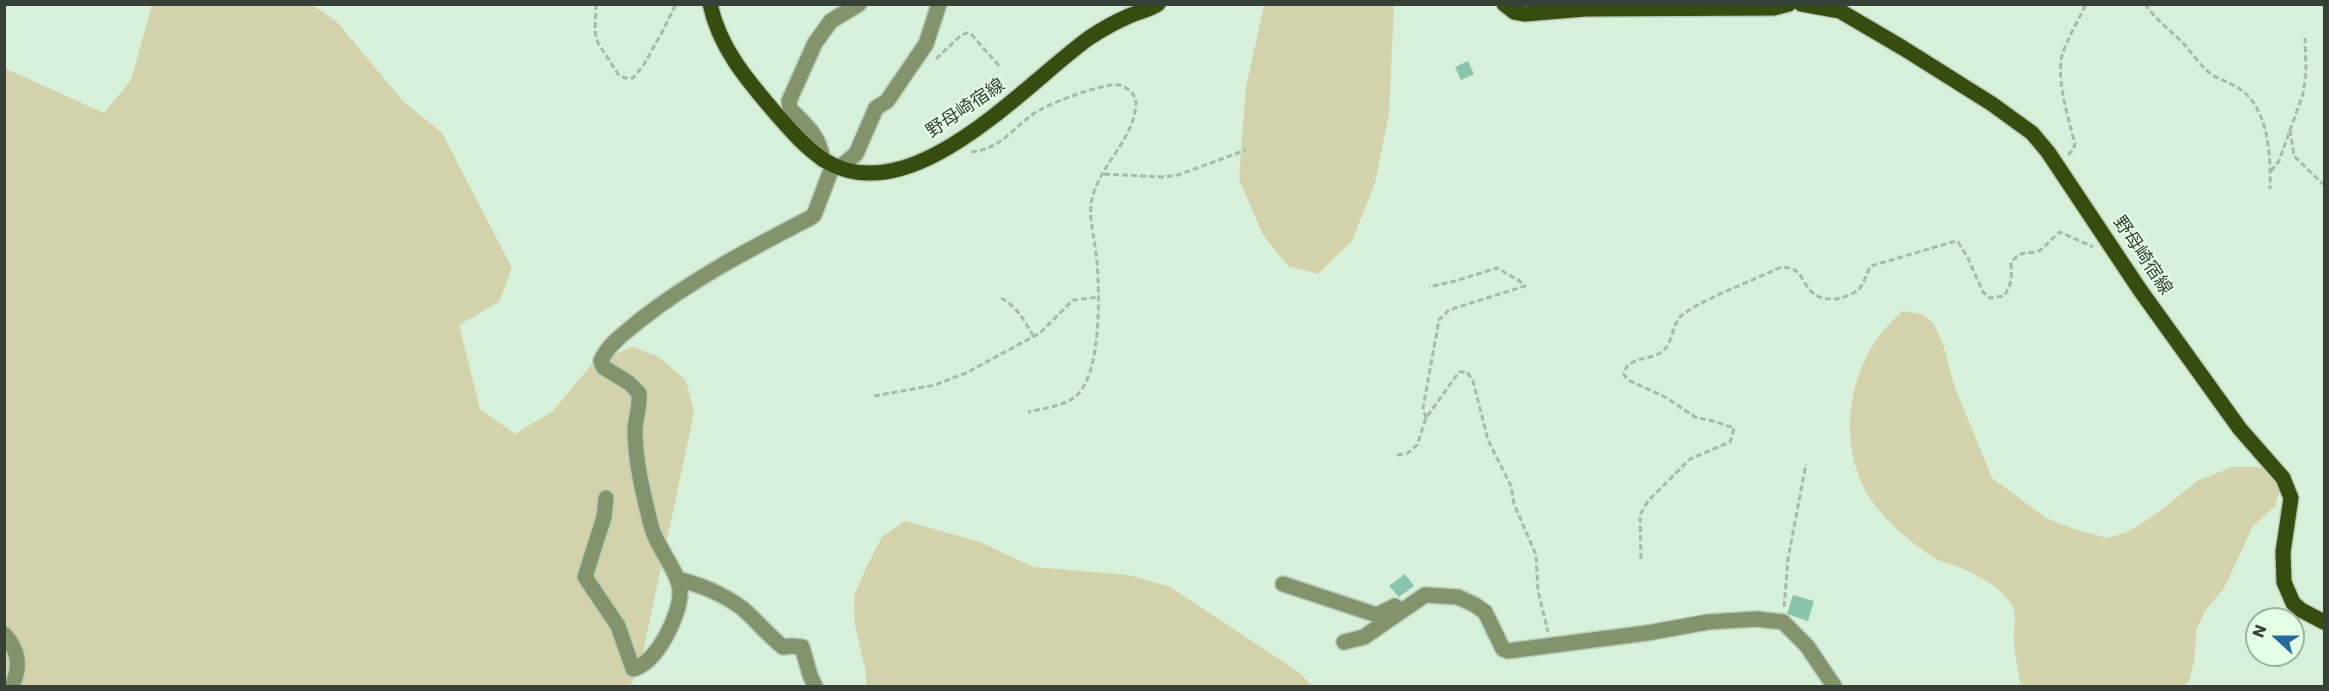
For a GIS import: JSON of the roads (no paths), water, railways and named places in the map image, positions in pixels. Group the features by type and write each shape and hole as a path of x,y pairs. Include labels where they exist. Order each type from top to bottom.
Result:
{"main road":[{"path":"710,4 731,58 745,78 801,141 832,164"},
{"name":"野母崎宿線","path":"832,164 865,173 882,171 903,167 946,150 1003,111 1088,39 1128,16 1158,4"},
{"path":"1504,4 1514,12 1525,14 1585,9 1762,8 1789,4"},
{"name":"野母崎宿線","path":"1801,4 1840,11 1992,104 2032,133 2059,165 2140,290 2240,429 2283,478 2291,498 2283,552 2284,582 2293,603 2301,610 2325,622"}],"street":[{"path":"832,164 820,142 790,109 789,101 815,43 831,21 859,4"},
{"path":"606,498 604,517 585,577 618,626 633,669 646,662 666,637 678,607 680,591 678,579 663,555 653,531 639,465 635,430 639,393 629,383 603,367 601,361 609,346 667,299 750,248 814,215 832,164 856,154 876,108 887,101 926,44 939,4"},
{"path":"678,579 709,587 743,609 767,635 783,647 802,647 815,687"},
{"path":"1283,584 1377,615 1414,596 1458,597 1485,612 1503,649 1508,651 1647,633 1708,622 1757,620 1783,622 1807,646 1834,687"},
{"path":"1344,642 1364,637 1425,595"},
{"path":"4,634 16,649 18,660 17,675 12,687"}]}
